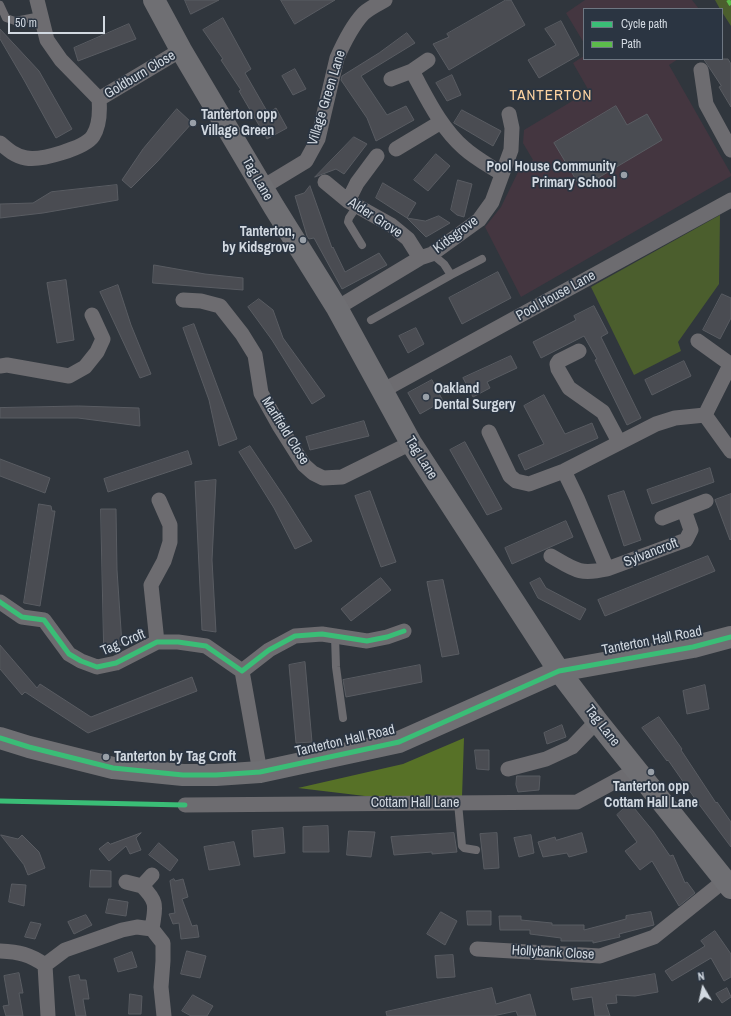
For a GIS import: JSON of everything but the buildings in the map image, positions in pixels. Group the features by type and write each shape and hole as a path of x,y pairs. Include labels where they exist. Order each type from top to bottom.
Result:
{"main road":[{"name":"Tag Lane","path":"154,0 181,50 274,207 337,308 411,443 559,671 597,721 728,884"},
{"name":"Tanterton Hall Road","path":"0,738 36,749 113,768 183,775 216,775 260,772 399,742 559,671 693,647 731,637"}],"street":[{"name":"Goldburn Close","path":"0,143 13,154 28,159 47,156 74,148 87,141 93,136 97,127 100,111 99,99 61,60 47,40 37,0"},
{"name":"Village Green Lane","path":"263,187 306,162 318,139 337,58 343,45 351,30 364,13 384,0"},
{"name":"Goldburn Close","path":"99,99 181,50"},
{"path":"391,79 412,71 428,60"},
{"path":"701,70 706,104 731,150"},
{"path":"412,71 441,122 452,136 465,149 502,174"},
{"name":"Kidsgrove","path":"337,308 426,256 479,220 492,202 511,150 512,128 509,114"},
{"path":"396,149 441,122"},
{"path":"353,204 357,183 377,156"},
{"name":"Alder Grove","path":"325,182 353,204 391,225 426,256"},
{"name":"Pool House Lane","path":"382,391 731,200"},
{"name":"Marlfield Close","path":"183,300 201,301 220,306 242,334 255,355 261,393 304,465 313,473 323,478 342,477 411,443"},
{"path":"0,366 7,365 69,376 85,367 97,352 103,339 92,315"},
{"path":"698,341 731,363 705,415"},
{"path":"579,350 559,361 557,364 558,369 569,388 603,412 619,442"},
{"path":"489,432 510,476 516,481 529,484 564,471 656,424 675,418 705,415"},
{"path":"705,415 731,452"},
{"name":"Sylvancroft","path":"564,471 607,569"},
{"name":"Tag Croft","path":"157,642 151,585 164,561 170,542 170,525 159,500"},
{"name":"Sylvancroft","path":"662,518 706,501"},
{"name":"Sylvancroft","path":"551,556 576,571 591,572 607,569 686,540 691,530 684,510"},
{"name":"Tag Croft","path":"0,602 22,617 44,620 69,654 81,661 97,667 116,663 157,642 178,642 206,646 242,671"},
{"path":"260,772 242,671 270,650 295,636 322,634 367,641 387,637 404,631"},
{"path":"508,769 546,759 572,746 597,721"},
{"name":"Cottam Hall Lane","path":"185,805 577,802 636,770"},
{"path":"142,886 152,875"},
{"path":"126,882 142,886 152,896 155,907 152,929"},
{"name":"Hollybank Close","path":"477,949 600,956 654,937 728,884"},
{"path":"45,965 65,950 122,930 136,927 152,929 163,943 161,987 164,1016"},
{"path":"0,951 22,953 45,965"},
{"path":"45,965 48,1016"}],"lane":[{"path":"0,5 6,18 15,22 41,16"},
{"path":"353,204 348,222 362,245"},
{"path":"426,256 444,264 451,274"},
{"path":"371,320 451,274 482,259"},
{"path":"335,636 336,667 343,718"},
{"path":"458,803 462,846 464,848 476,850"}],"shaded area":[{"path":"585,0 692,0 698,8 583,8 583,41 566,13"},
{"name":"Pool House Community Primary School","path":"583,57 583,60 676,60 669,65 731,176 521,297 485,227 501,207 520,168 533,160 523,143 524,130 589,91 573,63"}],"green space":[{"path":"715,0 731,0 731,26 723,14 723,8 719,8"},
{"path":"720,215 719,284 678,342 681,351 634,375 591,287"},
{"path":"464,738 462,797 390,799 298,788 403,764"}],"marked path":[{"path":"728,0 731,5"}],"cycle path":[{"path":"0,602 22,617 44,620 69,654 81,661 97,667 116,663 157,642 178,642 206,646 242,671 269,650 295,636 322,634 367,641 387,637 404,631"},
{"path":"0,738 29,747 113,768 183,775 216,775 260,772 399,742 559,671 693,647 731,637"},
{"path":"0,801 185,805"}],"place":[{"name":"Tanterton opp Village Green","path":"193,123"},
{"name":"Pool House Community Primary School","path":"624,175"},
{"name":"Tanterton, by Kidsgrove","path":"303,240"},
{"name":"Oakland Dental Surgery","path":"426,397"},
{"name":"Tanterton by Tag Croft","path":"106,757"},
{"name":"Tanterton opp Cottam Hall Lane","path":"651,772"}],"district":[{"name":"TANTERTON","path":"551,96"}]}
